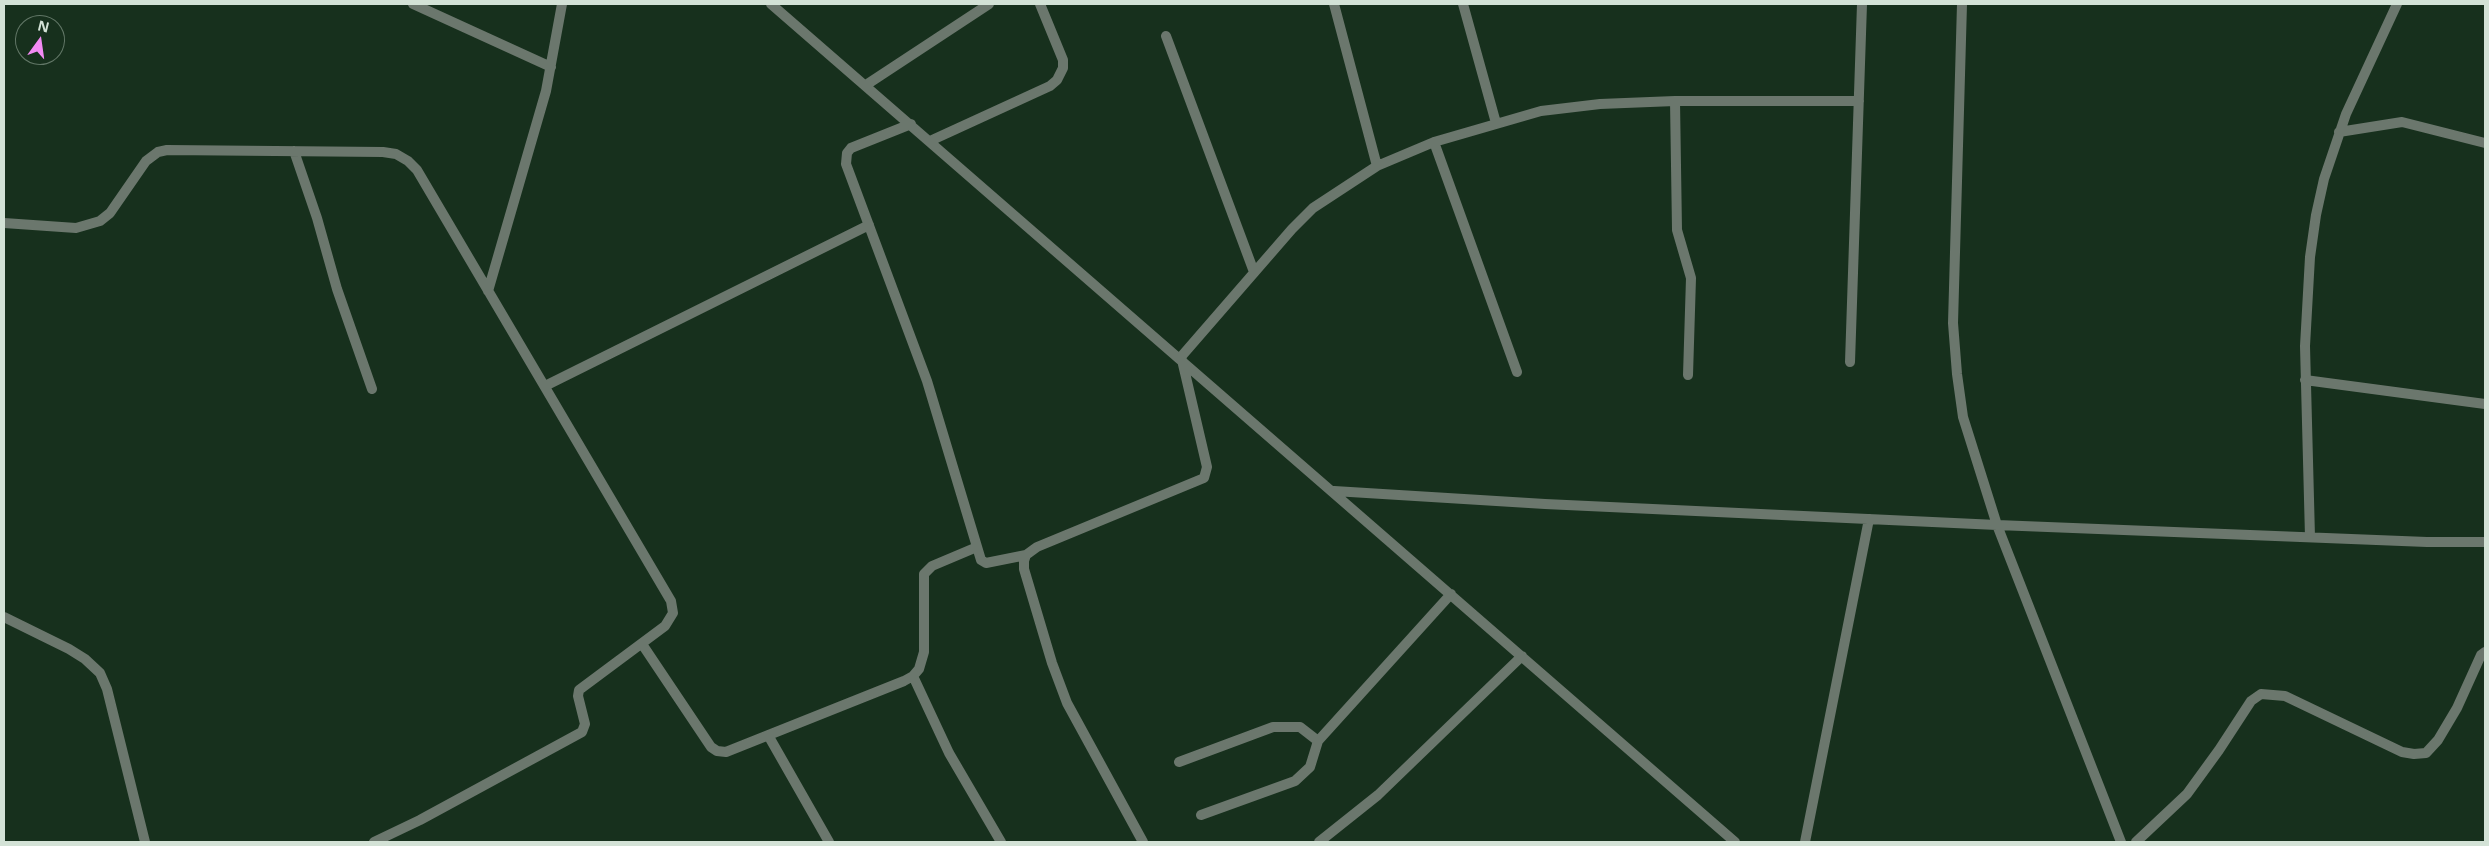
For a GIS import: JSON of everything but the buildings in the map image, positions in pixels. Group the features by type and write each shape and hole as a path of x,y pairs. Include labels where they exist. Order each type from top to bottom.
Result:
{"street":[{"path":"414,4 551,67"},
{"path":"488,291 551,67 562,4"},
{"path":"772,4 1735,842"},
{"path":"866,85 989,4"},
{"path":"930,141 1050,86 1057,80 1063,68 1063,60 1040,4"},
{"path":"1334,4 1377,166"},
{"path":"1463,4 1496,123"},
{"path":"1850,362 1862,4"},
{"path":"1962,4 1954,232 1953,323 1956,366 1963,416 1997,525 2121,842"},
{"path":"2310,537 2305,380 2306,304 2310,257 2324,179 2339,132 2397,4"},
{"path":"1166,36 1254,272"},
{"path":"1181,359 1254,272 1313,208 1377,166 1434,142 1541,111 1600,104 1675,101 1860,101"},
{"path":"1675,101 1677,230 1691,278 1688,375"},
{"path":"2339,132 2402,122 2485,144"},
{"path":"911,124 851,148 847,153 846,164 929,387 983,563 1026,555 1036,547 1204,478 1207,467 1181,359"},
{"path":"1434,142 1517,372"},
{"path":"294,151 317,218 337,289 372,389"},
{"path":"4,223 76,228 100,221 110,212 146,161 158,152 383,152 396,154 408,161 417,170 671,601 673,613 665,626 580,690 578,696 585,724 582,732 420,820 374,842"},
{"path":"544,386 869,225"},
{"path":"2305,380 2485,404"},
{"path":"1334,492 1997,525 2485,542"},
{"path":"1805,842 1869,519"},
{"path":"642,644 714,750 726,752 913,676 919,669 924,652 924,574 932,566 977,548"},
{"path":"1026,555 1024,569 1052,663 1067,703 1143,842"},
{"path":"1201,816 1295,781 1310,767 1318,740 1451,594"},
{"path":"4,616 85,658 100,673 107,689 145,842"},
{"path":"2136,842 2187,794 2220,750 2251,701 2261,694 2285,696 2402,752 2426,753 2438,740 2457,708 2481,655 2485,652"},
{"path":"1318,842 1378,795 1522,656"},
{"path":"913,676 949,753 1001,842"},
{"path":"1179,762 1273,727 1300,727 1318,740"},
{"path":"768,735 829,842"}]}
